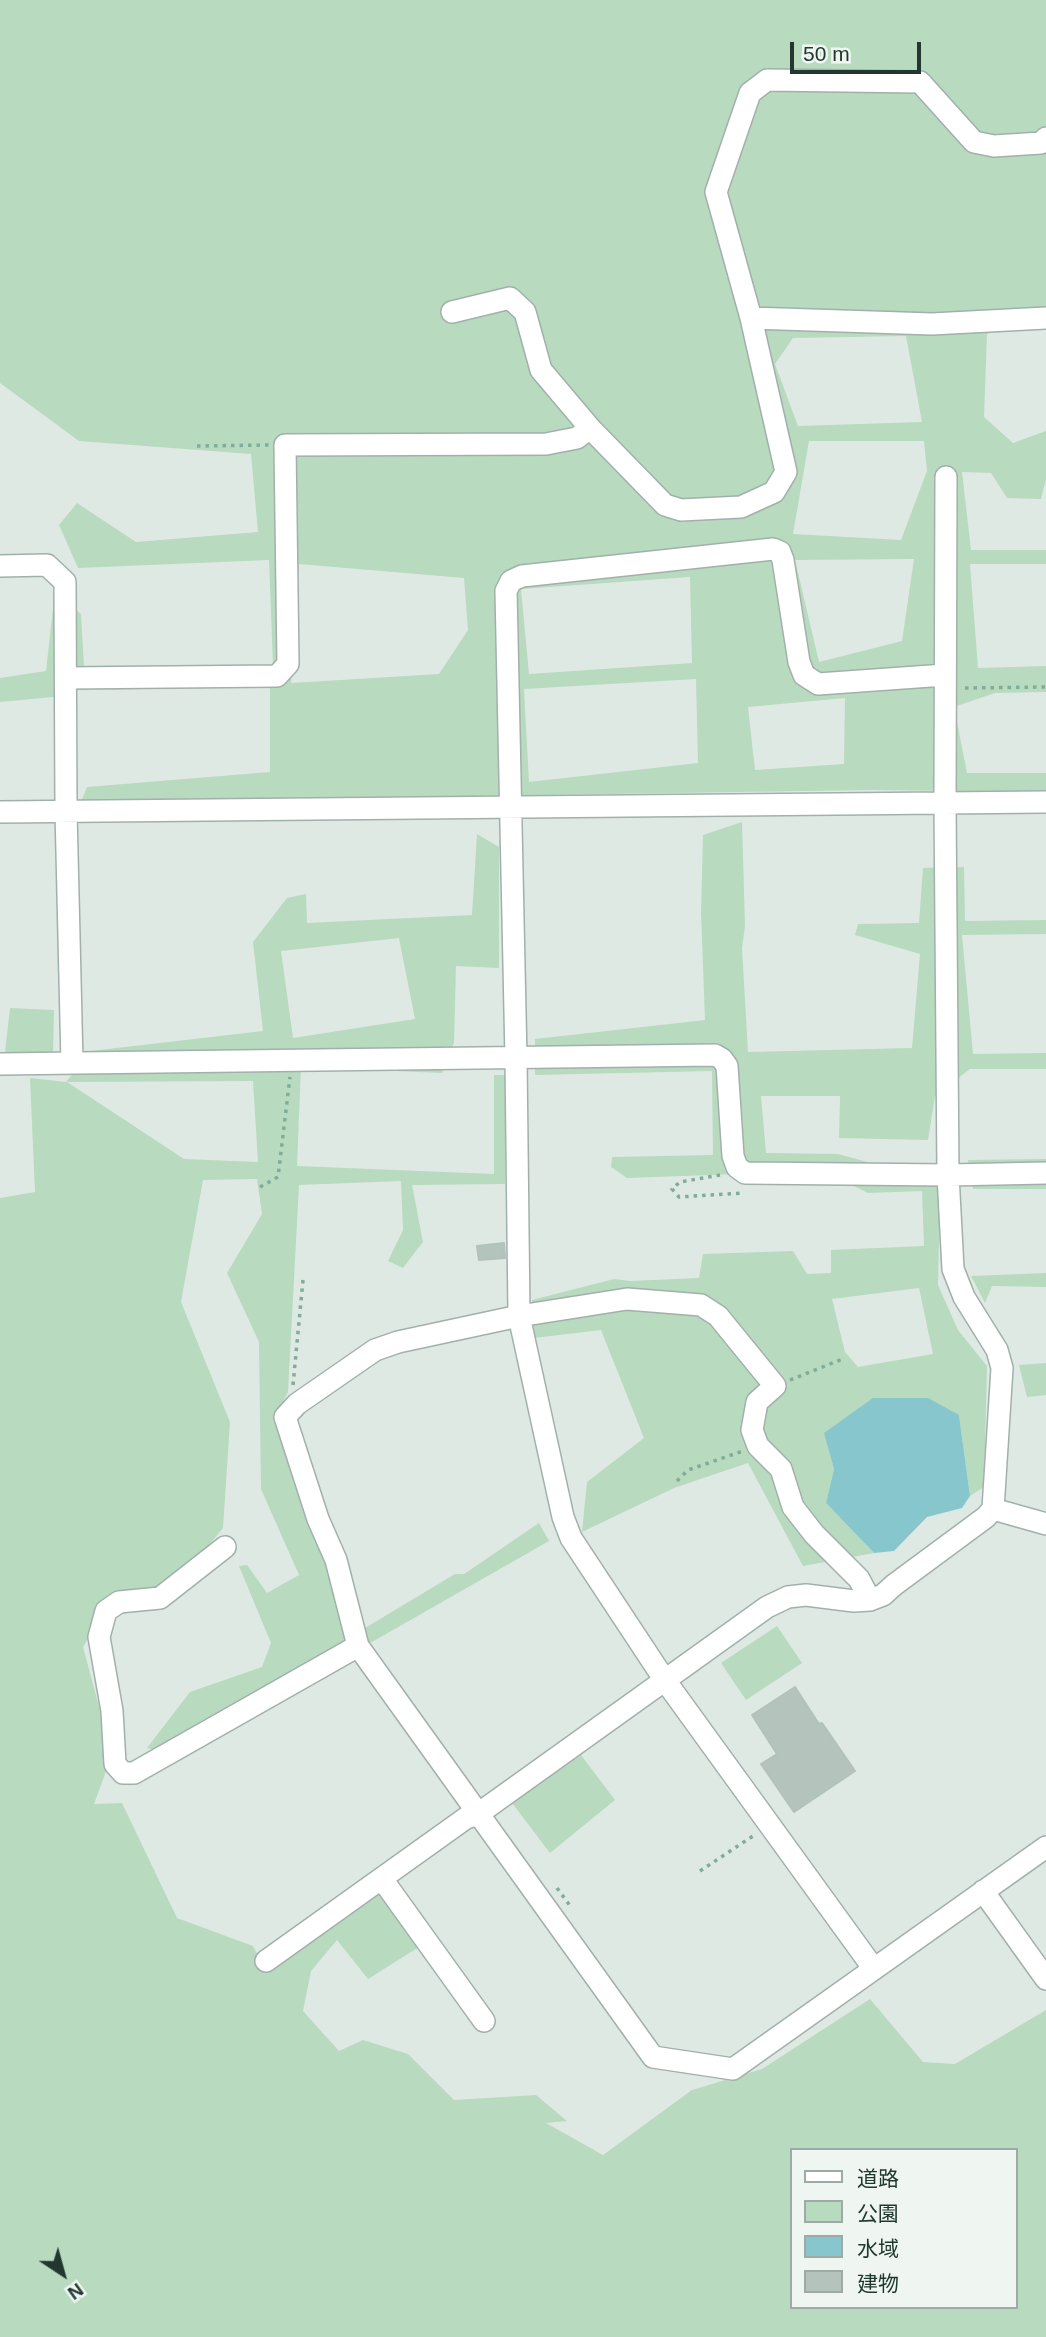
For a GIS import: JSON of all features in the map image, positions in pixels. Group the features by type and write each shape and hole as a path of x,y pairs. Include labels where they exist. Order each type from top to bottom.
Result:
{"street":[{"path":"453,312 510,298 525,312 541,370 590,428 665,505 681,510 741,507 774,492 786,472 751,318 716,192 750,93 767,80 920,82 974,142 994,146 1041,142 1046,138"},
{"path":"751,318 932,324 1046,318"},
{"path":"65,678 277,676 288,664 285,444 546,444 577,438 590,428"},
{"path":"266,1961 767,1608 788,1597 806,1595 854,1601 870,1600 883,1595 993,1509 1002,1368 997,1350 964,1297 954,1269 948,1175 944,803 946,477"},
{"path":"874,1969 664,1679 571,1538 567,1527 519,1316 506,591 511,581 522,576 773,549 780,552 783,560 799,662 804,675 818,684 945,682"},
{"path":"0,566 47,565 65,582 66,811 72,1063"},
{"path":"0,812 1046,802"},
{"path":"0,1064 715,1055 727,1066 733,1156 737,1167 745,1173 1046,1173"},
{"path":"870,1600 859,1579 814,1534 793,1507 781,1469 758,1446 752,1430 757,1402 775,1386 718,1316 701,1305 627,1299 519,1316 398,1342 375,1350 297,1404 285,1417 318,1519 336,1560 358,1646 653,2057 733,2070 1046,1847"},
{"path":"993,1509 1046,1524"},
{"path":"225,1547 160,1598 119,1602 106,1611 99,1637 112,1711 115,1764 123,1773 134,1773 358,1646"},
{"path":"382,1879 484,2021"},
{"path":"983,1891 1046,1979"}],"path":[{"path":"197,446 285,444"},
{"path":"945,682 1046,687"},
{"path":"260,1187 278,1177 292,1061"},
{"path":"297,1404 293,1384 303,1280"},
{"path":"775,1386 845,1358"},
{"path":"677,1481 688,1470 758,1446"},
{"path":"700,1871 769,1825"}],"green space":[{"path":"0,0 1046,0 1046,316 987,334 984,417 1013,443 1046,431 1046,479 1041,499 1007,498 991,473 962,472 971,550 1046,550 1046,564 970,564 978,668 1046,666 1046,692 995,693 954,707 967,773 1046,773 1046,792 872,790 81,802 87,787 270,772 270,687 79,690 53,697 0,702 0,678 46,671 55,590 81,614 84,666 273,665 269,560 78,568 59,525 77,503 136,542 258,532 251,454 79,441 0,383","holes":["906,336 922,422 798,426 775,364 793,338","809,441 924,441 927,471 901,540 793,534","914,559 902,641 819,662 795,560","299,564 464,578 468,630 439,674 291,683","690,577 692,663 529,674 521,589","696,679 698,763 529,782 524,689","845,698 844,764 755,770 748,707"]},
{"path":"742,822 745,926 742,948 748,1052 912,1048 920,954 855,935 858,924 919,923 923,868 964,867 965,921 1046,920 1046,934 962,935 973,1054 1046,1053 1046,1069 970,1069 935,1096 928,1140 839,1138 840,1096 761,1096 766,1153 838,1154 940,1182 938,1285 958,1330 987,1366 984,1487 970,1496 959,1415 825,1433 834,1469 826,1503 874,1553 803,1566 748,1463 674,1488 582,1532 587,1482 644,1438 601,1330 534,1338 532,1300 614,1279 630,1281 699,1278 703,1254 793,1251 807,1274 831,1273 831,1250 924,1246 922,1191 868,1193 823,1171 627,1178 611,1167 612,1157 713,1155 712,1071 535,1075 535,1039 705,1020 701,912 703,835","holes":["919,1288 933,1354 858,1367 845,1352 832,1299"]},
{"path":"477,834 499,847 499,968 456,966 454,1043 442,1073 301,1067 297,1166 494,1174 494,1075 506,1075 505,1184 412,1185 423,1242 403,1268 388,1261 403,1230 401,1181 299,1185 288,1392 275,1417 346,1621 365,1628 455,1574 464,1574 539,1523 549,1541 372,1642 351,1643 162,1751 147,1748 190,1692 262,1667 271,1643 239,1566 247,1565 267,1593 299,1575 261,1489 259,1342 227,1273 262,1214 257,1179 203,1180 181,1302 230,1422 223,1528 170,1591 108,1603 83,1647 112,1755 94,1804 122,1803 177,1918 253,1946 265,1970 378,1891 419,1947 368,1979 337,1940 311,1971 303,2011 339,2051 363,2040 408,2054 454,2100 536,2095 567,2121 546,2123 603,2155 692,2090 762,2069 870,1999 923,2062 955,2064 1046,2010 1046,2337 0,2337 0,1198 35,1192 30,1078 66,1082 91,1051 263,1031 253,942 287,898 306,894 307,923 472,915","holes":["399,938 415,1019 293,1038 281,951","253,1081 258,1162 184,1159 67,1082"]},
{"path":"10,1008 54,1010 53,1055 5,1052"},
{"path":"1046,1159 1046,1189 973,1189 968,1160"},
{"path":"1046,1273 1046,1287 992,1286 985,1303 971,1276"},
{"path":"1046,1363 1046,1395 1027,1397 1019,1365"},
{"path":"777,1626 802,1663 746,1700 721,1663"},
{"path":"581,1755 615,1800 550,1853 512,1803"}],"water":[{"path":"873,1398 928,1398 959,1415 970,1496 962,1508 927,1517 894,1551 874,1553 826,1503 834,1469 824,1433"}],"building":[{"path":"504,1243 505,1258 479,1260 477,1246"},
{"path":"795,1687 855,1771 794,1812 761,1764 777,1754 752,1715"}]}
